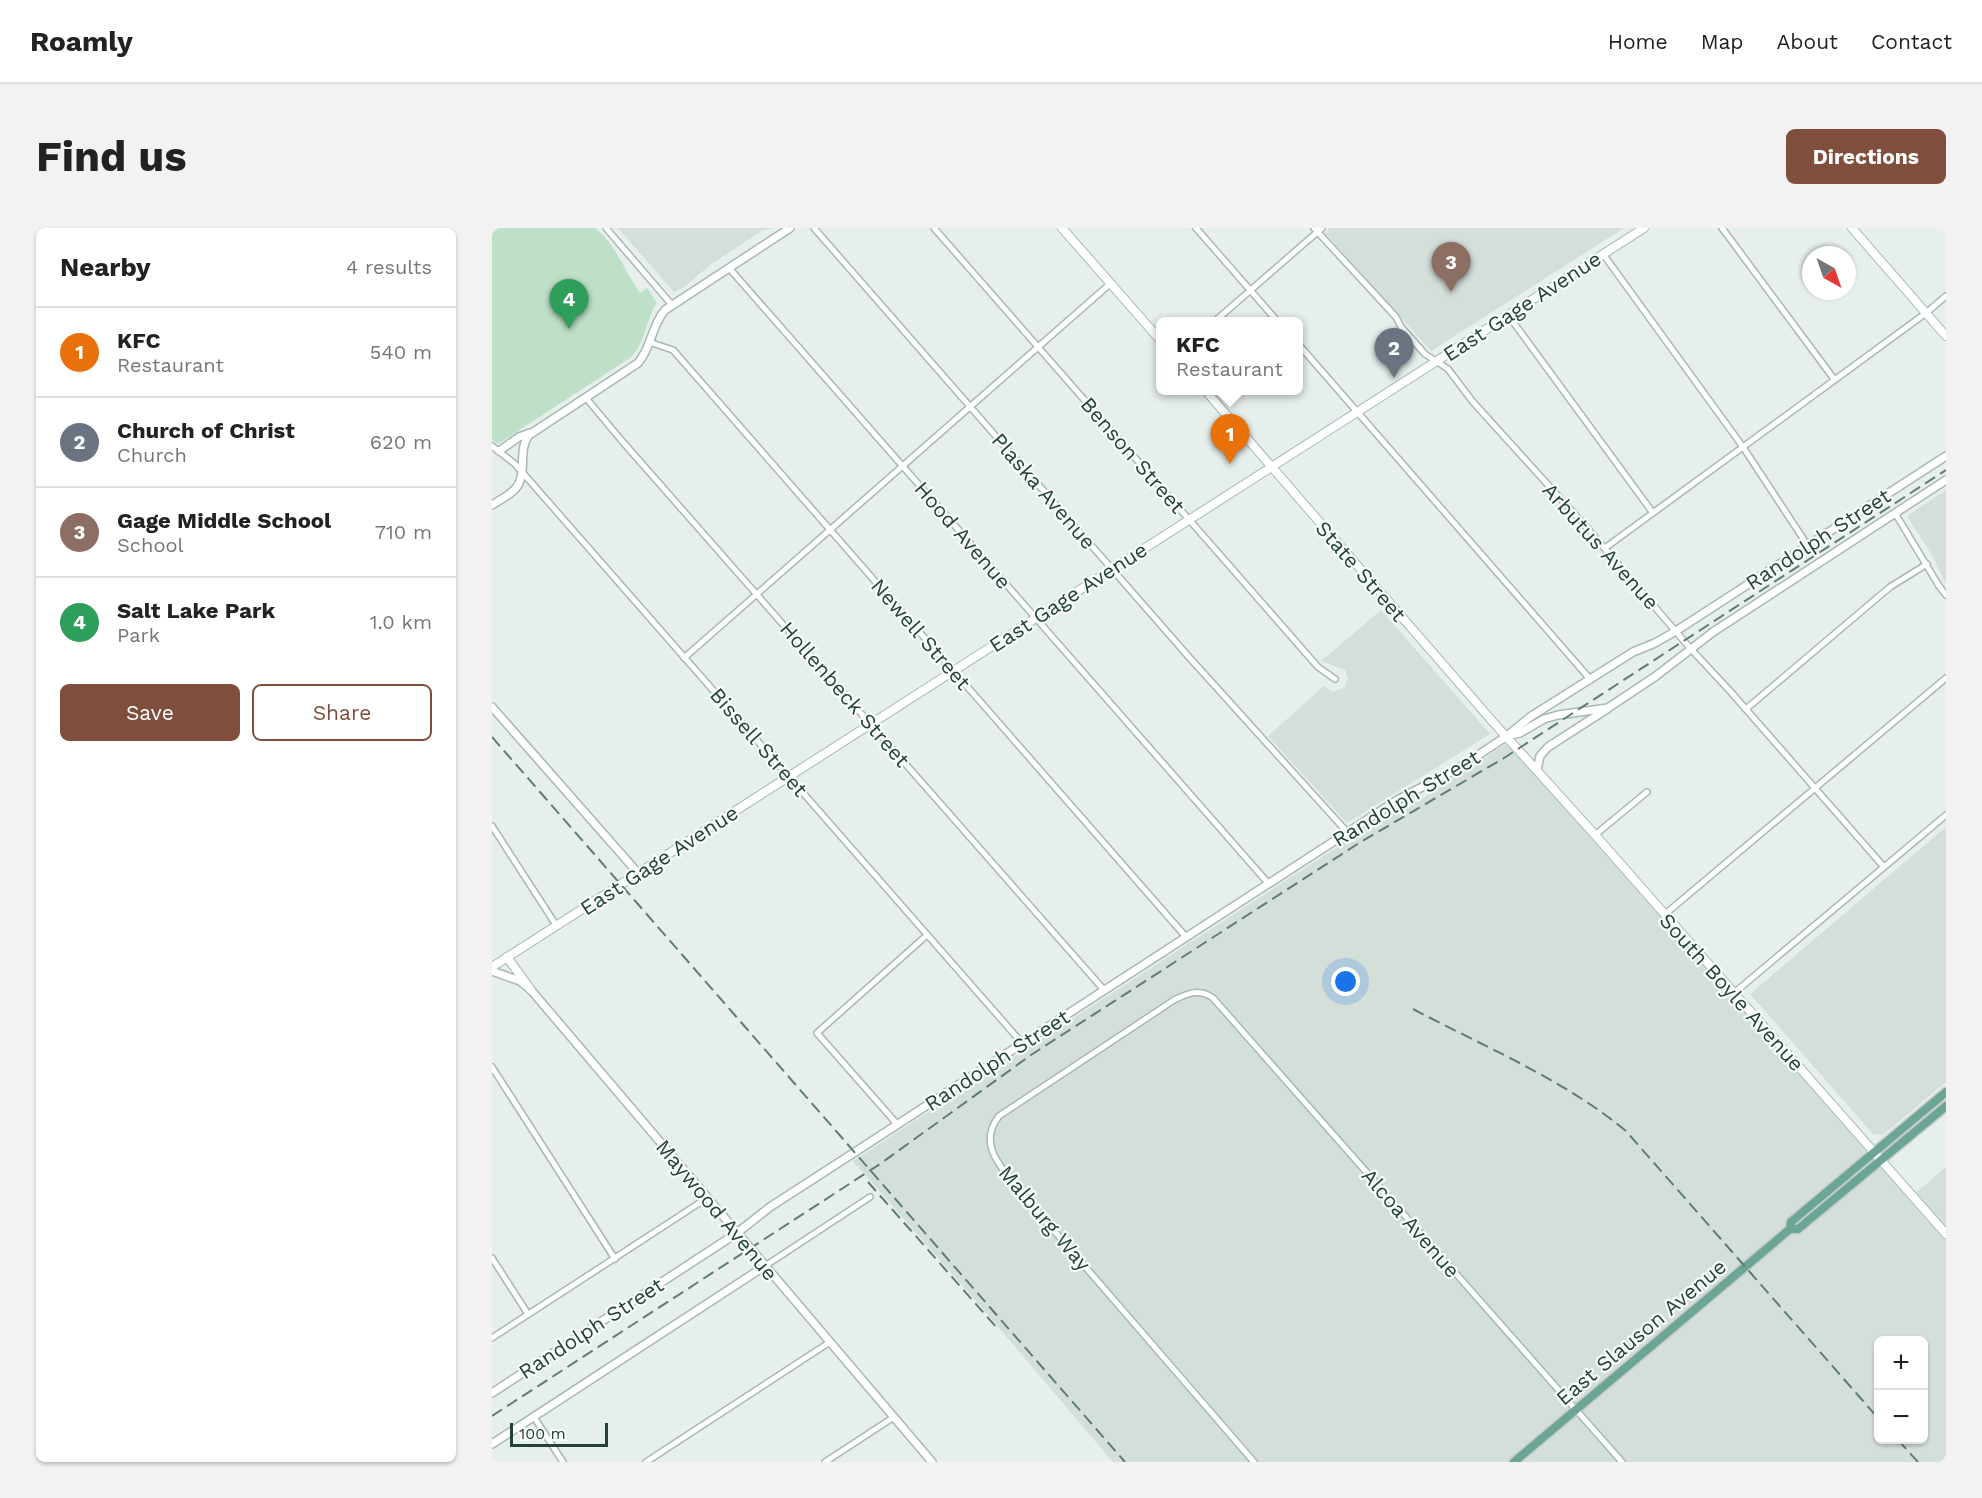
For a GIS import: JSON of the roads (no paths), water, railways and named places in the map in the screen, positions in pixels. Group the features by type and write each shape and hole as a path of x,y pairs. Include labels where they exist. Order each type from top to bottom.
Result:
{"main road":[{"path":"1062,228 1156,335"},
{"name":"East Gage Avenue","path":"492,969 556,925 1644,228"},
{"path":"1852,228 1946,336"},
{"name":"State Street","path":"1208,395 1518,749"},
{"name":"South Boyle Avenue","path":"1518,749 1946,1234"},
{"path":"507,957 531,990"},
{"name":"East Slauson Avenue","path":"1790,1230 1791,1222 1946,1092"},
{"name":"East Slauson Avenue","path":"1514,1462 1790,1230 1798,1229 1946,1106"}],"street":[{"path":"606,228 672,305"},
{"path":"499,451 638,363 647,350 660,315 790,228"},
{"name":"Plaska Avenue","path":"814,228 1188,656 1348,833"},
{"name":"Benson Street","path":"934,228 1318,667 1335,679"},
{"path":"1196,228 1274,317"},
{"path":"1722,228 1834,379"},
{"path":"1219,317 1318,229"},
{"name":"Arbutus Avenue","path":"1318,229 1425,354 1448,369 1473,402 1605,548 1690,648 1884,867"},
{"path":"1603,254 1743,447 1808,546"},
{"name":"Hood Avenue","path":"729,267 1268,883"},
{"path":"684,658 1111,283"},
{"path":"1605,548 1946,296"},
{"path":"1508,315 1653,513"},
{"name":"Newell Street","path":"649,342 673,350 1186,937"},
{"path":"1303,350 1590,679"},
{"name":"Hollenbeck Street","path":"586,398 1104,990"},
{"path":"492,505 516,488 521,471 523,445 532,432"},
{"name":"Bissell Street","path":"492,446 521,471 1022,1043"},
{"name":"Randolph Street","path":"492,1393 737,1233 770,1207 1268,883 1399,799 1456,769 1507,736 1523,722 1640,648 1655,643 1676,631 1946,456"},
{"name":"Randolph Street","path":"1507,736 1520,734 1544,719 1558,715 1608,708 1656,676 1690,648 1946,480"},
{"path":"1895,513 1946,595"},
{"path":"1746,709 1890,587 1927,564"},
{"path":"1664,915 1946,678"},
{"path":"492,707 638,873"},
{"path":"1537,770 1540,756 1548,747 1608,708"},
{"path":"1595,835 1647,792"},
{"path":"1734,993 1946,815"},
{"path":"492,826 556,925"},
{"path":"897,1124 817,1034 927,935"},
{"name":"Maywood Avenue","path":"492,969 520,981 531,990 932,1462"},
{"name":"Alcoa Avenue","path":"1196,992 1205,993 1214,998 1622,1462"},
{"name":"Malburg Way","path":"1196,992 1174,1000 999,1116 992,1125 989,1136 994,1158 1018,1189 1254,1462"},
{"path":"492,1066 615,1258"},
{"name":"Randolph Street","path":"492,1444 870,1197"},
{"path":"492,1338 707,1198"},
{"path":"492,1258 528,1314"},
{"path":"646,1462 830,1342"},
{"path":"534,1417 563,1462"},
{"path":"825,1462 894,1417"}],"railway":[{"path":"492,1416 880,1164 1031,1055 1359,843 1504,758 1946,470"},
{"path":"492,737 1125,1462"},
{"path":"1413,1009 1550,1080 1602,1112 1626,1131 1874,1413"},
{"path":"868,1182 997,1328"},
{"path":"1902,1444 1918,1462"}],"place":[{"name":"Gage Middle School","path":"1451,292"},
{"name":"Salt Lake Park","path":"569,329"},
{"name":"Church of Christ","path":"1394,378"},
{"name":"KFC","path":"1230,464"}]}
